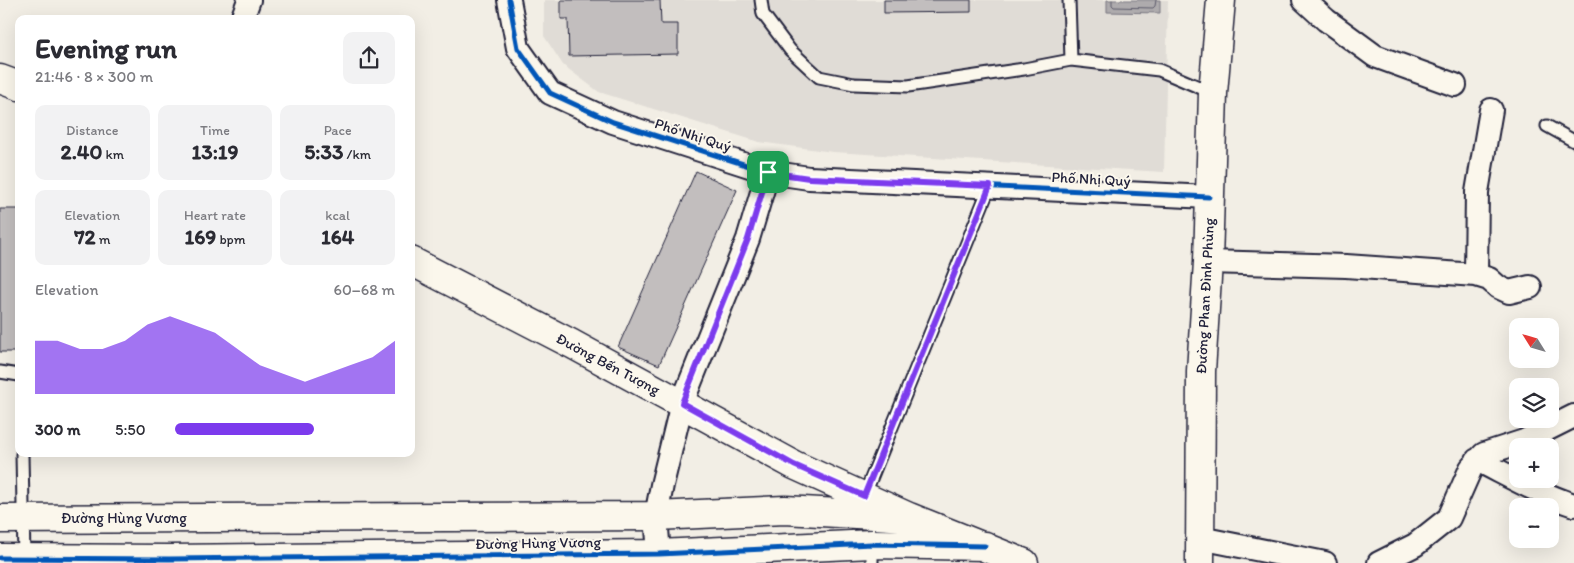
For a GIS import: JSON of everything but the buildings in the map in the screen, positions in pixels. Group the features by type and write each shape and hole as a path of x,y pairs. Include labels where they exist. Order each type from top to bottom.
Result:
{"street":[{"path":"243,15 249,0"},
{"name":"Phố Nhị Quý","path":"509,0 518,48 550,93 613,122 768,172 809,178 1209,197"},
{"name":"Đường Phan Đình Phùng","path":"1200,550 1201,371 1208,262 1213,93 1221,0"},
{"path":"1304,0 1326,20 1375,56 1455,85"},
{"path":"0,79 15,85"},
{"path":"1476,275 1477,192 1492,110"},
{"path":"659,554 656,516 682,403 748,239 768,172"},
{"path":"1208,262 1346,266 1476,275 1489,279 1498,288 1509,292 1530,287"},
{"name":"Đường Bến Tượng","path":"415,263 682,403 794,465 909,517 1024,563"},
{"path":"1379,563 1415,545 1449,518 1472,468 1484,454 1524,441 1574,416"},
{"path":"1477,460 1527,485 1574,505"},
{"name":"Đường Hùng Vương","path":"11,518 656,516 785,510 909,517"},
{"path":"338,517 338,558"},
{"name":"Đường Hùng Vương","path":"12,558 170,561 872,553 985,546"},
{"path":"1200,550 1325,563"}],"lane":[{"path":"761,0 763,14 768,21 790,50 819,77 854,84 908,86 1071,60 1159,70 1213,93"},
{"path":"1070,0 1071,60"},
{"path":"1547,126 1574,140"},
{"path":"864,496 990,186"},
{"path":"0,372 15,374"},
{"path":"12,558 11,518 21,457"}],"shaded area":[{"path":"544,0 1168,0 1164,172 833,152 759,142 599,92 563,65 544,36"}],"water":[{"path":"1107,0 1160,0 1160,13 1107,12"}],"cycle path":[{"path":"509,0 518,48 550,93 613,122 768,172 809,178 1209,197"},
{"path":"0,558 169,559 659,554 872,544 985,546"}],"route":[{"path":"768,172 809,178 990,186 864,496 794,465 682,403 748,239 768,172"}]}
